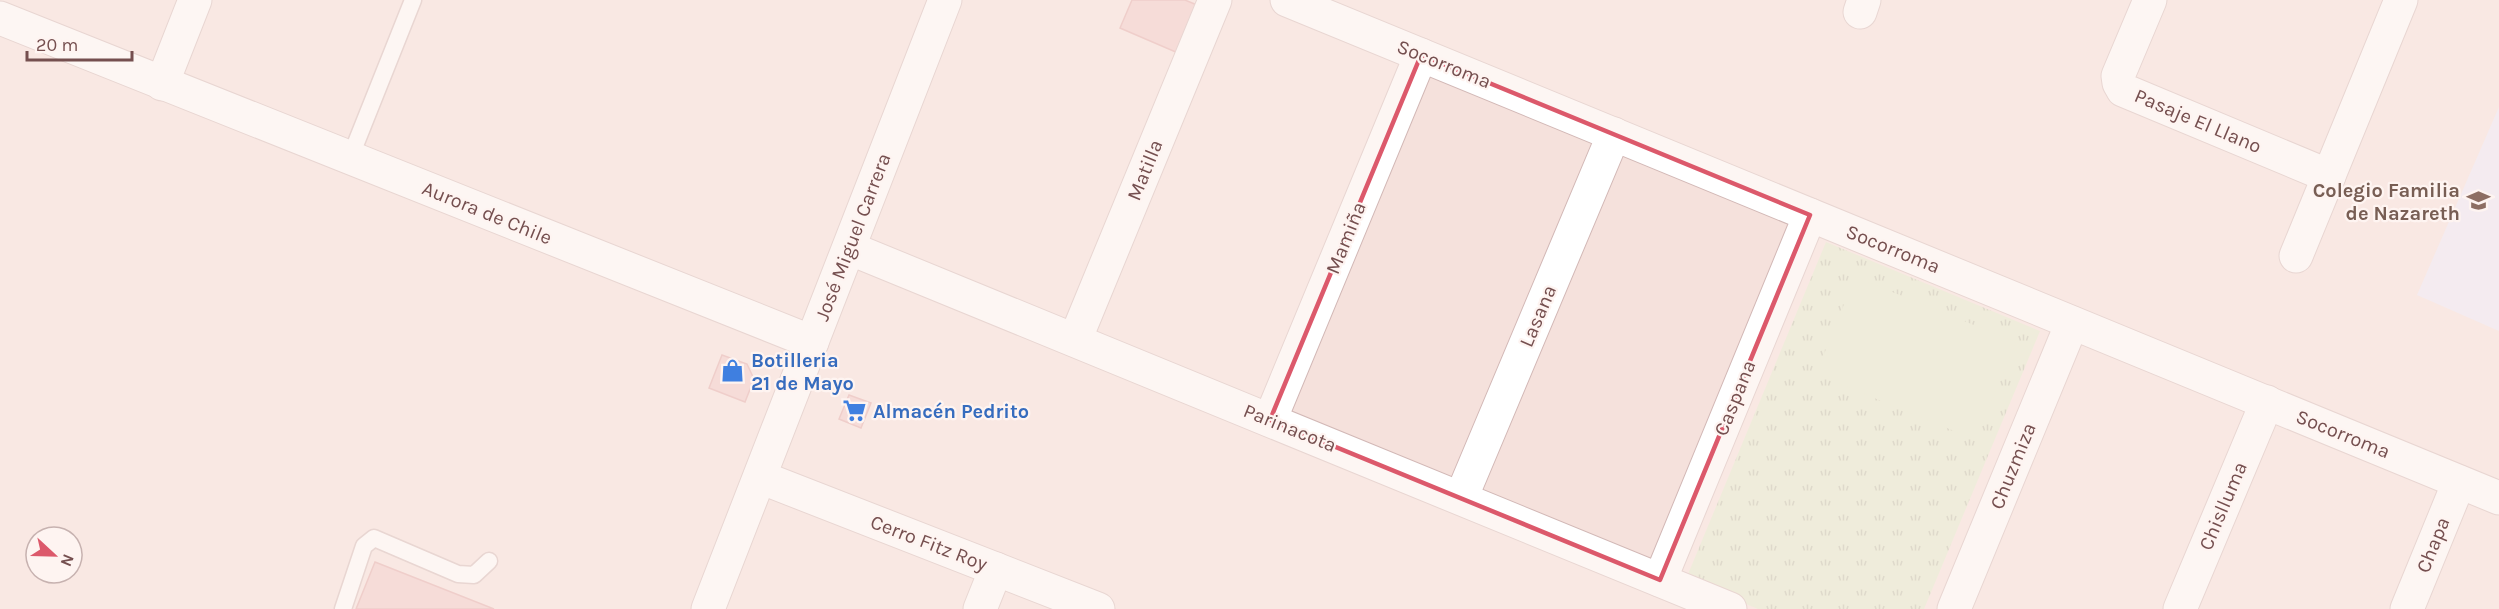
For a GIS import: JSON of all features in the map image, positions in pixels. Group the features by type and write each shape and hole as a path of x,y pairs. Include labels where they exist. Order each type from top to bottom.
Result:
{"street":[{"path":"162,84 195,0"},
{"name":"José Miguel Carrera","path":"708,609 945,0"},
{"name":"Matilla","path":"1075,340 1215,0"},
{"name":"Socorroma","path":"1287,0 2499,498"},
{"name":"Pasaje El Llano","path":"2150,0 2118,76 2119,83 2124,90 2329,176"},
{"path":"2296,256 2401,0"},
{"name":"Aurora de Chile","path":"0,18 812,342"},
{"name":"Mamiña","path":"1270,420 1421,55"},
{"name":"Lasana","path":"1461,498 1614,134"},
{"name":"Caspana","path":"1660,580 1810,215"},
{"name":"Parinacota","path":"849,248 1730,609"},
{"name":"Chuzmiza","path":"1954,609 2072,323"},
{"name":"Chislluma","path":"2180,609 2266,402"},
{"name":"Cerro Fitz Roy","path":"760,477 1098,609"},
{"name":"Chapa","path":"2407,609 2459,482"},
{"path":"980,609 996,569"}],"lane":[{"path":"350,158 413,0"},
{"path":"344,609 364,546 374,538 458,574 474,575 489,561"}],"highlighted area":[{"path":"1421,55 1810,215 1660,580 1270,420"}],"shaded area":[{"path":"0,0 2499,0 2499,609 0,609"},
{"name":"Colegio Familia de Nazareth","path":"2499,107 2499,331 2417,295"}],"green space":[{"path":"1826,242 2040,331 1924,609 1758,609 1686,579"},
{"path":"1855,277 2016,342 1976,440 1816,374"}],"building":[{"path":"1132,0 1185,0 1197,5 1178,53 1120,28"},
{"name":"Botilleria 21 de Mayo","path":"722,355 747,364 754,379 745,402 709,388"},
{"name":"Almacén Pedrito","path":"849,395 871,403 861,428 839,419"},
{"path":"375,562 494,609 356,609"}],"place":[{"name":"Colegio Familia de Nazareth","path":"2478,201"},
{"name":"Botilleria 21 de Mayo","path":"733,371"},
{"name":"Almacén Pedrito","path":"855,411"}]}
